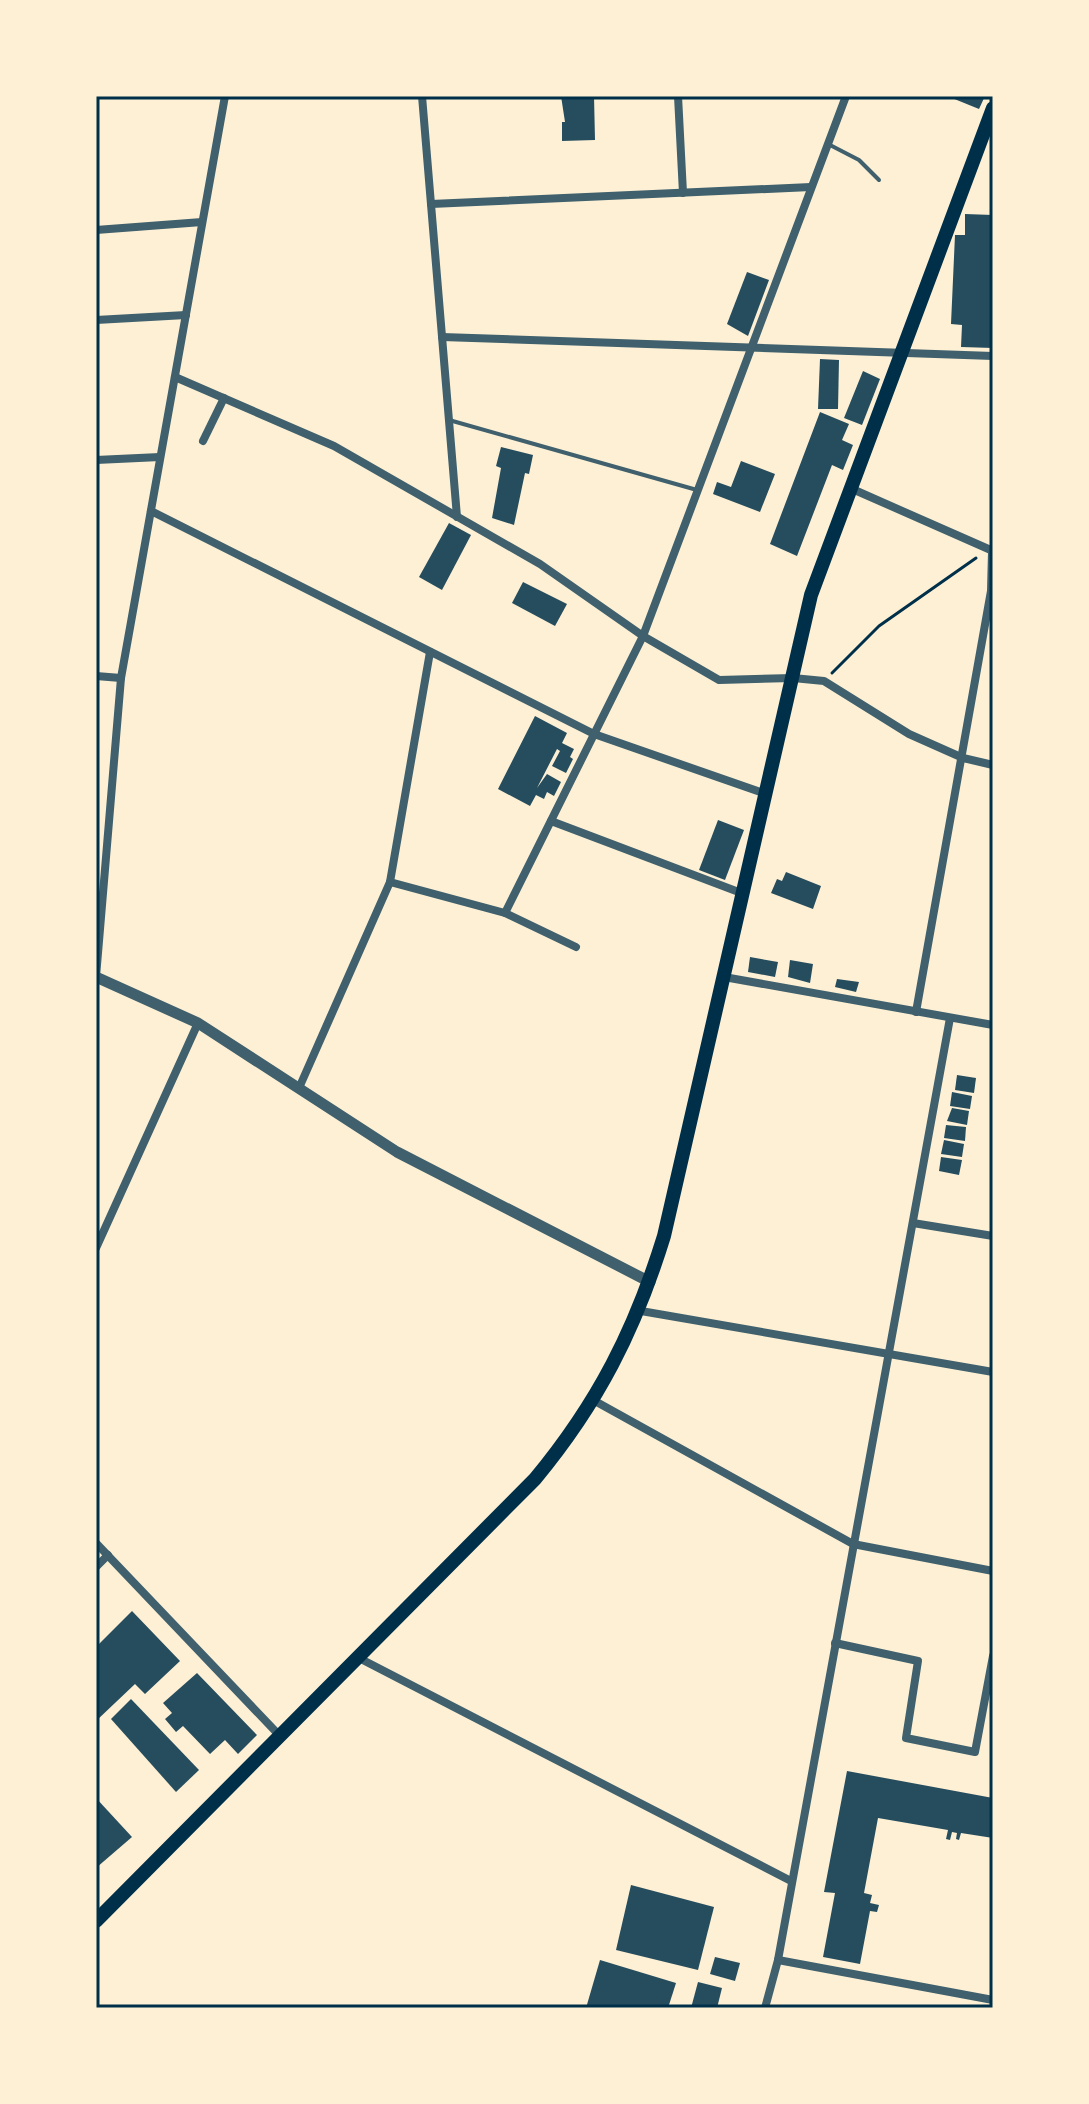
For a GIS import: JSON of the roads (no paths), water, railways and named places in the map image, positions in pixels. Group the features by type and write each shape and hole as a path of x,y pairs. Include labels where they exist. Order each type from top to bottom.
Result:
{"main road":[{"path":"96,1921 535,1479 593,1400 641,1311 664,1236 745,894 811,595 992,113"}],"street":[{"path":"225,96 121,678 96,977 198,1023 397,1152 650,1282"},
{"path":"422,96 457,517"},
{"path":"678,96 683,193"},
{"path":"505,913 643,636 846,96"},
{"path":"431,204 811,187"},
{"path":"96,230 202,222"},
{"path":"96,320 186,315"},
{"path":"442,337 993,356"},
{"path":"175,377 334,446 540,564 643,636 719,680 793,678 824,681 909,734 963,758 993,765"},
{"path":"203,441 224,398"},
{"path":"96,460 160,457"},
{"path":"850,488 991,551 992,591 916,1012"},
{"path":"151,511 594,734 766,794"},
{"path":"299,1088 390,882 430,652"},
{"path":"96,676 121,678"},
{"path":"551,821 745,894"},
{"path":"390,882 505,913 576,947"},
{"path":"724,977 993,1025"},
{"path":"765,2008 778,1960 950,1018"},
{"path":"96,1248 99,1234 198,1023"},
{"path":"913,1223 993,1236"},
{"path":"641,1311 993,1372"},
{"path":"593,1400 853,1544 993,1571"},
{"path":"96,1543 279,1735"},
{"path":"96,1567 108,1555"},
{"path":"835,1643 918,1661 906,1738 975,1752 993,1656"},
{"path":"357,1657 791,1881"},
{"path":"778,1960 993,2000"}],"lane":[{"path":"827,144 859,160 879,180"},
{"path":"449,420 697,490"}]}
